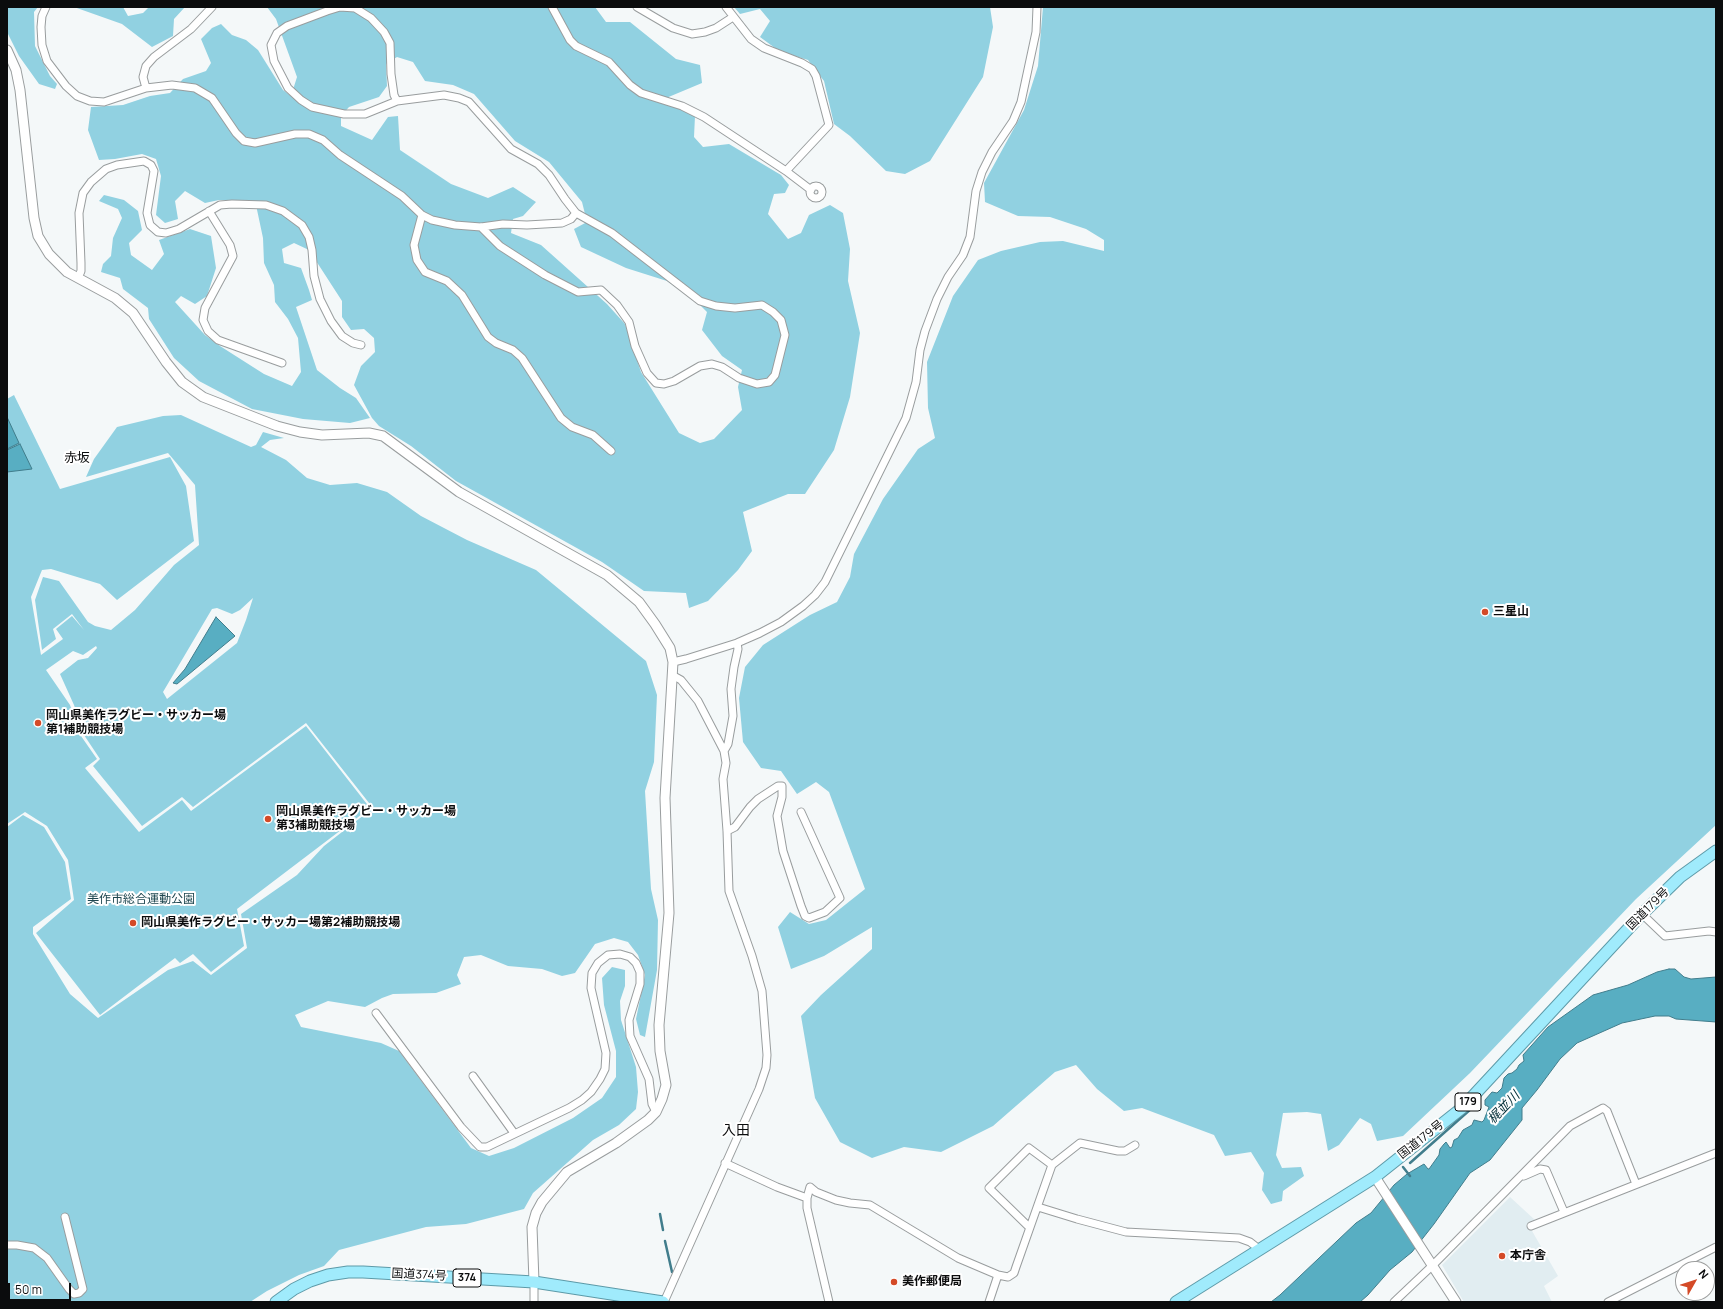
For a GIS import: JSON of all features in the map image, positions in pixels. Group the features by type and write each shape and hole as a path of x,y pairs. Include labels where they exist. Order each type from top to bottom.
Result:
{"highway":[{"name":"国道179号","path":"1176,1302 1375,1177 1462,1108 1642,914 1680,877 1716,851"},
{"name":"国道374号","path":"276,1302 294,1289 310,1281 328,1275 348,1272 534,1282 664,1302"}],"street":[{"path":"46,7 42,16 41,27 42,45 47,61 66,86 77,96 90,101 104,102 146,88 172,85 195,88 212,98 236,133 244,141 255,143 295,134 310,134 323,140 346,158 402,196 422,215 432,220 454,225 481,228 503,224 527,225 562,223 571,219 576,213"},
{"path":"146,88 143,77 146,66 154,57 191,29 212,7"},
{"path":"397,101 394,95 391,74 390,44 384,32 371,18 355,8 340,7 327,11 287,26 277,33 271,45 274,61 288,88 312,107 344,114 365,114 397,101 444,95 469,102 507,145 538,164 549,175 565,200 576,213 612,233 700,301 716,306 735,308 762,305 773,312 781,320 785,335 775,375 769,382 757,384 740,378 722,367 712,364 700,366 674,381 664,384 656,383 647,373 635,346 628,322 618,305 601,290 578,292 545,275 500,246 481,228"},
{"path":"552,7 570,40 576,46 609,62 630,85 641,93 682,106 704,117 786,171 810,190"},
{"path":"638,7 674,28 692,34 705,32 716,28 733,17"},
{"path":"726,7 751,38 764,48 802,63 812,69 816,76 829,125 786,171"},
{"path":"673,662 737,643 781,622 803,606 815,595 825,582 906,418 915,388 920,350 925,331 937,299 948,277 963,255 970,237 976,191 982,172 992,152 1013,121 1021,102 1036,32 1037,7"},
{"path":"7,50 16,70 20,90 34,218 38,236 49,254 67,272 115,298 133,313 166,362 182,382 203,397 277,426 300,432 322,435 369,433 383,436 459,492 607,575 638,602 656,624 670,648 673,662 665,774 669,913 659,1025 660,1051 666,1085 656,1112 648,1120 616,1143 567,1172 542,1202 536,1213 532,1227 534,1302"},
{"path":"78,278 81,271 79,212 80,200 83,193 91,182 106,169 117,164 144,161 151,165 154,171 147,213 150,225 158,232 166,233 179,229 220,205 232,204 266,205 283,211 302,225 311,244 314,276 320,299 331,321 342,336 361,346"},
{"path":"209,211 230,245 233,256 205,308 203,320 208,331 218,340 282,363"},
{"path":"422,215 414,245 416,260 425,272 447,281 462,295 488,338 513,350 522,358 561,418 572,427 593,435 611,450"},
{"path":"724,752 728,744 733,716 731,689 738,649 737,643"},
{"path":"664,1302 759,1089 766,1068 767,1055 762,991 752,956 729,891 728,831 723,779 726,763 724,752 698,701 681,680 672,675"},
{"path":"728,831 735,826 758,799 778,786 782,786 784,789 777,816 783,851 801,906 805,916 809,918 825,912 840,898 801,812"},
{"path":"1642,914 1665,936 1708,931 1716,932"},
{"path":"376,1013 461,1127 480,1147 487,1147 582,1100 600,1079 605,1068 606,1053 591,988 592,973 598,963 608,955 620,954 630,957 636,963 640,972 640,984 629,1020 630,1036 649,1080 652,1104 656,1112"},
{"path":"473,1076 514,1134"},
{"path":"1394,1302 1431,1262 1520,1178 1570,1126 1603,1108 1607,1111 1636,1184"},
{"path":"829,1302 807,1208 807,1198 810,1187 816,1192 836,1200 870,1205 958,1258 998,1275 1008,1277 1014,1273 1052,1165 1080,1143 1118,1151 1125,1151 1135,1145"},
{"path":"1029,1227 989,1188 1028,1148 1052,1165"},
{"path":"1531,1226 1716,1153"},
{"path":"725,1163 777,1187 807,1198"},
{"path":"1520,1178 1540,1169 1546,1170 1564,1212"},
{"path":"1375,1177 1456,1302"},
{"path":"1038,1207 1126,1232 1239,1238 1250,1242 1259,1249"},
{"path":"7,1245 34,1248 47,1258 69,1289 74,1294 79,1293 84,1289 65,1216"},
{"path":"1608,1302 1716,1247"},
{"path":"989,1302 998,1275"}],"shaded area":[{"path":"1510,1197 1535,1220 1528,1224 1558,1276 1544,1286 1552,1302 1464,1302 1442,1265"}],"green space":[{"path":"7,7 38,7 34,12 35,46 50,76 57,84 55,89 39,84 19,56 7,32"},
{"path":"74,7 123,7 128,16 143,13 149,7 185,7 174,19 173,36 152,47 122,24"},
{"path":"267,7 595,7 606,22 630,22 676,59 700,65 702,83 659,101 695,116 694,137 703,147 729,144 781,175 789,185 785,193 774,194 768,214 788,239 801,233 809,215 830,205 843,213 850,249 848,281 860,333 850,397 834,450 805,494 788,494 743,512 752,551 738,570 708,601 689,608 686,593 644,591 602,562 456,481 411,446 379,426 372,418 354,385 361,366 375,352 374,338 364,329 351,330 342,317 342,301 309,250 294,243 282,249 284,263 301,268 312,300 296,307 317,370 340,388 356,398 370,418 350,423 303,419 252,409 199,381 174,358 149,319 148,308 123,289 120,278 101,272 103,264 111,256 113,238 122,218 118,209 99,201 104,195 124,200 138,211 142,230 129,243 131,255 152,270 164,254 159,240 190,229 211,236 216,268 207,296 195,304 181,296 175,302 205,335 220,346 264,374 292,386 301,372 298,338 288,319 275,302 274,285 264,263 263,238 256,205 247,200 219,200 205,203 185,191 175,201 178,219 165,223 156,215 161,176 156,159 142,154 115,159 99,160 88,130 91,107 123,105 150,96 170,93 183,79 206,71 211,63 201,39 212,28 221,24 232,35 246,40 258,50 283,90 291,96 297,77 276,19","holes":["397,57 413,62 425,81 453,85 474,94 515,141 549,162 582,202 587,222 574,229 581,247 626,268 667,281 697,302 707,312 702,330 722,356 742,370 738,387 742,410 714,439 700,443 679,433 641,372 625,324 607,304 541,245 511,233 513,219 523,216 536,202 513,187 488,198 451,184 400,150 398,116 388,117 372,140 341,126 341,116 349,107 379,97 387,86 386,64"]},
{"path":"734,7 990,7 993,27 983,77 930,161 905,174 886,171 850,136 834,124 824,81 808,60 779,51 760,37 770,21 760,9 740,14"},
{"path":"1043,7 1716,7 1716,825 1636,899 1470,1073 1403,1136 1377,1141 1371,1124 1360,1118 1339,1145 1328,1151 1321,1114 1307,1112 1283,1113 1276,1155 1282,1168 1301,1167 1304,1176 1283,1191 1282,1201 1271,1204 1262,1190 1264,1173 1251,1152 1225,1156 1214,1135 1142,1108 1124,1111 1097,1089 1076,1065 1055,1072 993,1126 941,1152 904,1147 872,1158 840,1142 815,1098 801,1016 821,995 872,949 872,927 824,956 791,969 778,927 790,912 809,924 826,920 865,889 829,792 816,782 797,794 781,771 761,768 743,742 739,698 745,667 763,645 810,615 837,602 850,577 854,554 883,499 918,449 935,438 928,408 927,362 953,296 978,260 1001,251 1040,242 1063,241 1104,251 1104,240 1086,229 1050,217 1018,216 985,202 984,183 1024,110 1038,66"},
{"name":"美作市総合運動公園","path":"14,395 60,489 170,457 186,486 194,541 117,600 100,584 51,569 42,570 31,597 41,655 63,639 56,629 72,616 84,630 72,614 53,629 56,639 42,650 35,600 43,577 59,581 88,622 95,626 111,630 135,610 174,565 199,545 195,485 168,453 86,477 94,459 117,427 163,416 181,415 251,447 256,445 263,432 284,438 270,440 261,447 286,460 307,478 330,485 357,483 387,492 421,516 467,540 536,570 646,661 657,695 654,762 645,791 651,889 658,920 657,970 645,1037 640,1035 636,1019 645,975 638,955 628,942 614,938 595,944 575,973 562,976 542,969 508,966 481,955 464,957 457,975 461,984 436,993 393,994 365,1007 328,1001 295,1015 301,1027 381,1043 399,1051 471,1148 489,1156 514,1148 573,1118 602,1098 616,1077 616,1051 604,1005 602,978 612,967 625,970 625,986 620,1001 621,1020 636,1067 638,1092 636,1109 619,1125 593,1140 533,1193 524,1209 466,1224 426,1227 339,1250 324,1266 299,1275 267,1291 250,1302 7,1302 7,827 23,815 44,827 65,862 71,899 33,927 33,934 70,994 98,1018 168,970 193,961 211,975 247,948 241,914 297,875 324,846 373,808 306,723 193,807 182,797 142,826 93,766 100,759 84,735 74,705 60,674 78,660 88,658 97,648 96,646 83,655 73,651 46,670 70,705 81,736 97,759 85,768 139,832 182,800 191,811 306,726 370,808 237,909 244,946 211,972 193,954 180,963 175,958 100,1015 36,933 74,900 68,860 47,826 25,812 7,824 7,399","holes":["253,598 237,643 167,699 163,692 212,609 217,608 232,614 240,610"]}],"water":[{"path":"7,417 19,443 7,449"},
{"path":"20,444 32,469 7,472 7,450"},
{"path":"216,617 235,636 177,684 173,683 185,669"},
{"name":"梶並川","path":"1675,969 1684,977 1691,979 1716,977 1716,1022 1676,1019 1669,1016 1655,1016 1622,1023 1577,1043 1560,1059 1522,1108 1522,1120 1490,1160 1470,1173 1412,1252 1390,1270 1360,1302 1271,1302 1356,1223 1371,1213 1394,1185 1407,1174 1424,1164 1429,1169 1439,1155 1440,1149 1446,1142 1450,1148 1452,1147 1454,1140 1458,1138 1463,1130 1472,1125 1474,1120 1482,1122 1489,1107 1485,1105 1485,1100 1492,1092 1497,1093 1502,1088 1504,1078 1517,1069 1524,1061 1523,1055 1548,1027 1593,995 1628,985 1657,972"}],"waterway":[{"path":"1410,1163 1472,1108"},
{"path":"1403,1167 1410,1176"},
{"path":"660,1214 663,1230"},
{"path":"665,1241 672,1272"}],"place":[{"name":"三星山","path":"1485,612"},
{"name":"岡山県美作ラグビー・サッカー場 第1補助競技場","path":"38,723"},
{"name":"岡山県美作ラグビー・サッカー場 第3補助競技場","path":"268,819"},
{"name":"岡山県美作ラグビー・サッカー場第2補助競技場","path":"133,923"},
{"name":"本庁舎","path":"1502,1256"},
{"name":"美作郵便局","path":"894,1282"}],"district":[{"name":"赤坂","path":"77,458"},
{"name":"入田","path":"736,1131"}]}
